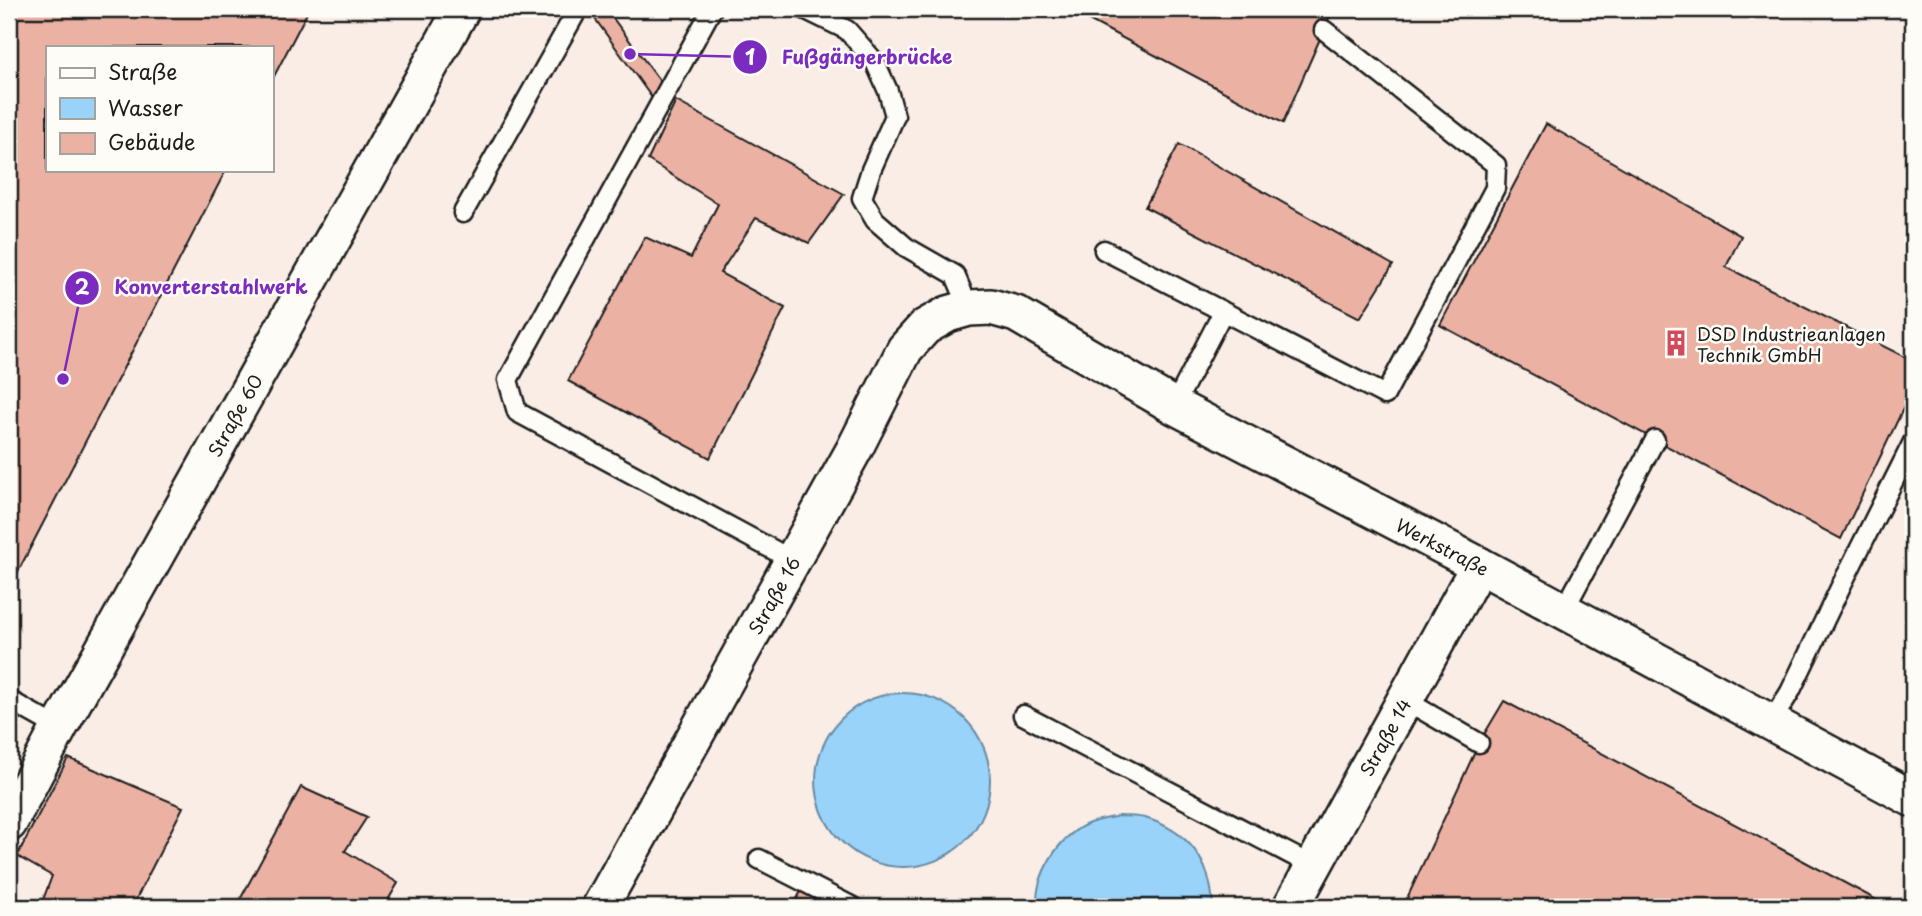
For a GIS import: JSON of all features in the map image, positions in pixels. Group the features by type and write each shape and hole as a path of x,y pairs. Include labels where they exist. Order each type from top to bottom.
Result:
{"street":[{"name":"Straße 60","path":"9,823 59,728 462,9"},
{"name":"Werkstraße","path":"969,308 991,307 1016,314 1174,407 1564,610 1913,799"},
{"name":"Straße 16","path":"600,907 855,448 905,349 925,327 948,314 969,308"},
{"name":"Straße 14","path":"1291,907 1479,565"}],"lane":[{"path":"463,214 578,9"},
{"path":"712,9 508,380 517,412 792,560"},
{"path":"804,9 847,30 875,62 888,91 895,116 871,170 862,198 875,220 906,247 954,275 969,308"},
{"path":"1104,250 1385,395 1494,188 1496,164 1324,30"},
{"path":"1174,407 1223,312"},
{"path":"1564,610 1655,440"},
{"path":"1771,722 1790,692 1913,442"},
{"path":"9,700 59,728"},
{"path":"1405,700 1479,743"},
{"path":"1023,715 1313,866"},
{"path":"759,859 853,907"}],"water":[{"path":"903,693 936,700 964,719 983,747 990,780 983,813 964,841 936,860 903,867 870,860 842,841 823,813 816,780 823,747 842,719 870,700"},
{"path":"1118,816 1145,818 1174,831 1185,840 1195,850 1208,876 1213,907 1037,907 1037,895 1044,871 1065,839 1085,825"}],"building":[{"path":"9,9 309,9 273,78 273,46 46,46 46,172 225,172 9,589"},
{"path":"588,9 606,9 674,100 665,116"},
{"path":"1068,9 1333,9 1283,123"},
{"path":"676,101 844,194 809,243 756,218 720,273 785,308 710,458 568,381 645,237 691,258 718,204 648,160"},
{"name":"DSD Industrieanlagen Technik GmbH","path":"1546,124 1741,236 1726,267 1913,361 1913,388 1841,539 1440,325"},
{"path":"1179,144 1393,265 1360,318 1145,207"},
{"path":"1504,701 1888,906 1403,907 1479,743"},
{"path":"68,758 183,807 132,907 41,905 52,876 17,856"},
{"path":"301,787 367,817 345,851 398,883 384,907 236,907"},
{"path":"801,891 830,907 793,907"}],"place":[{"name":"Fußgängerbrücke","path":"630,54"},
{"name":"DSD Industrieanlagen Technik GmbH","path":"1676,343"},
{"name":"Konverterstahlwerk","path":"63,379"}]}
